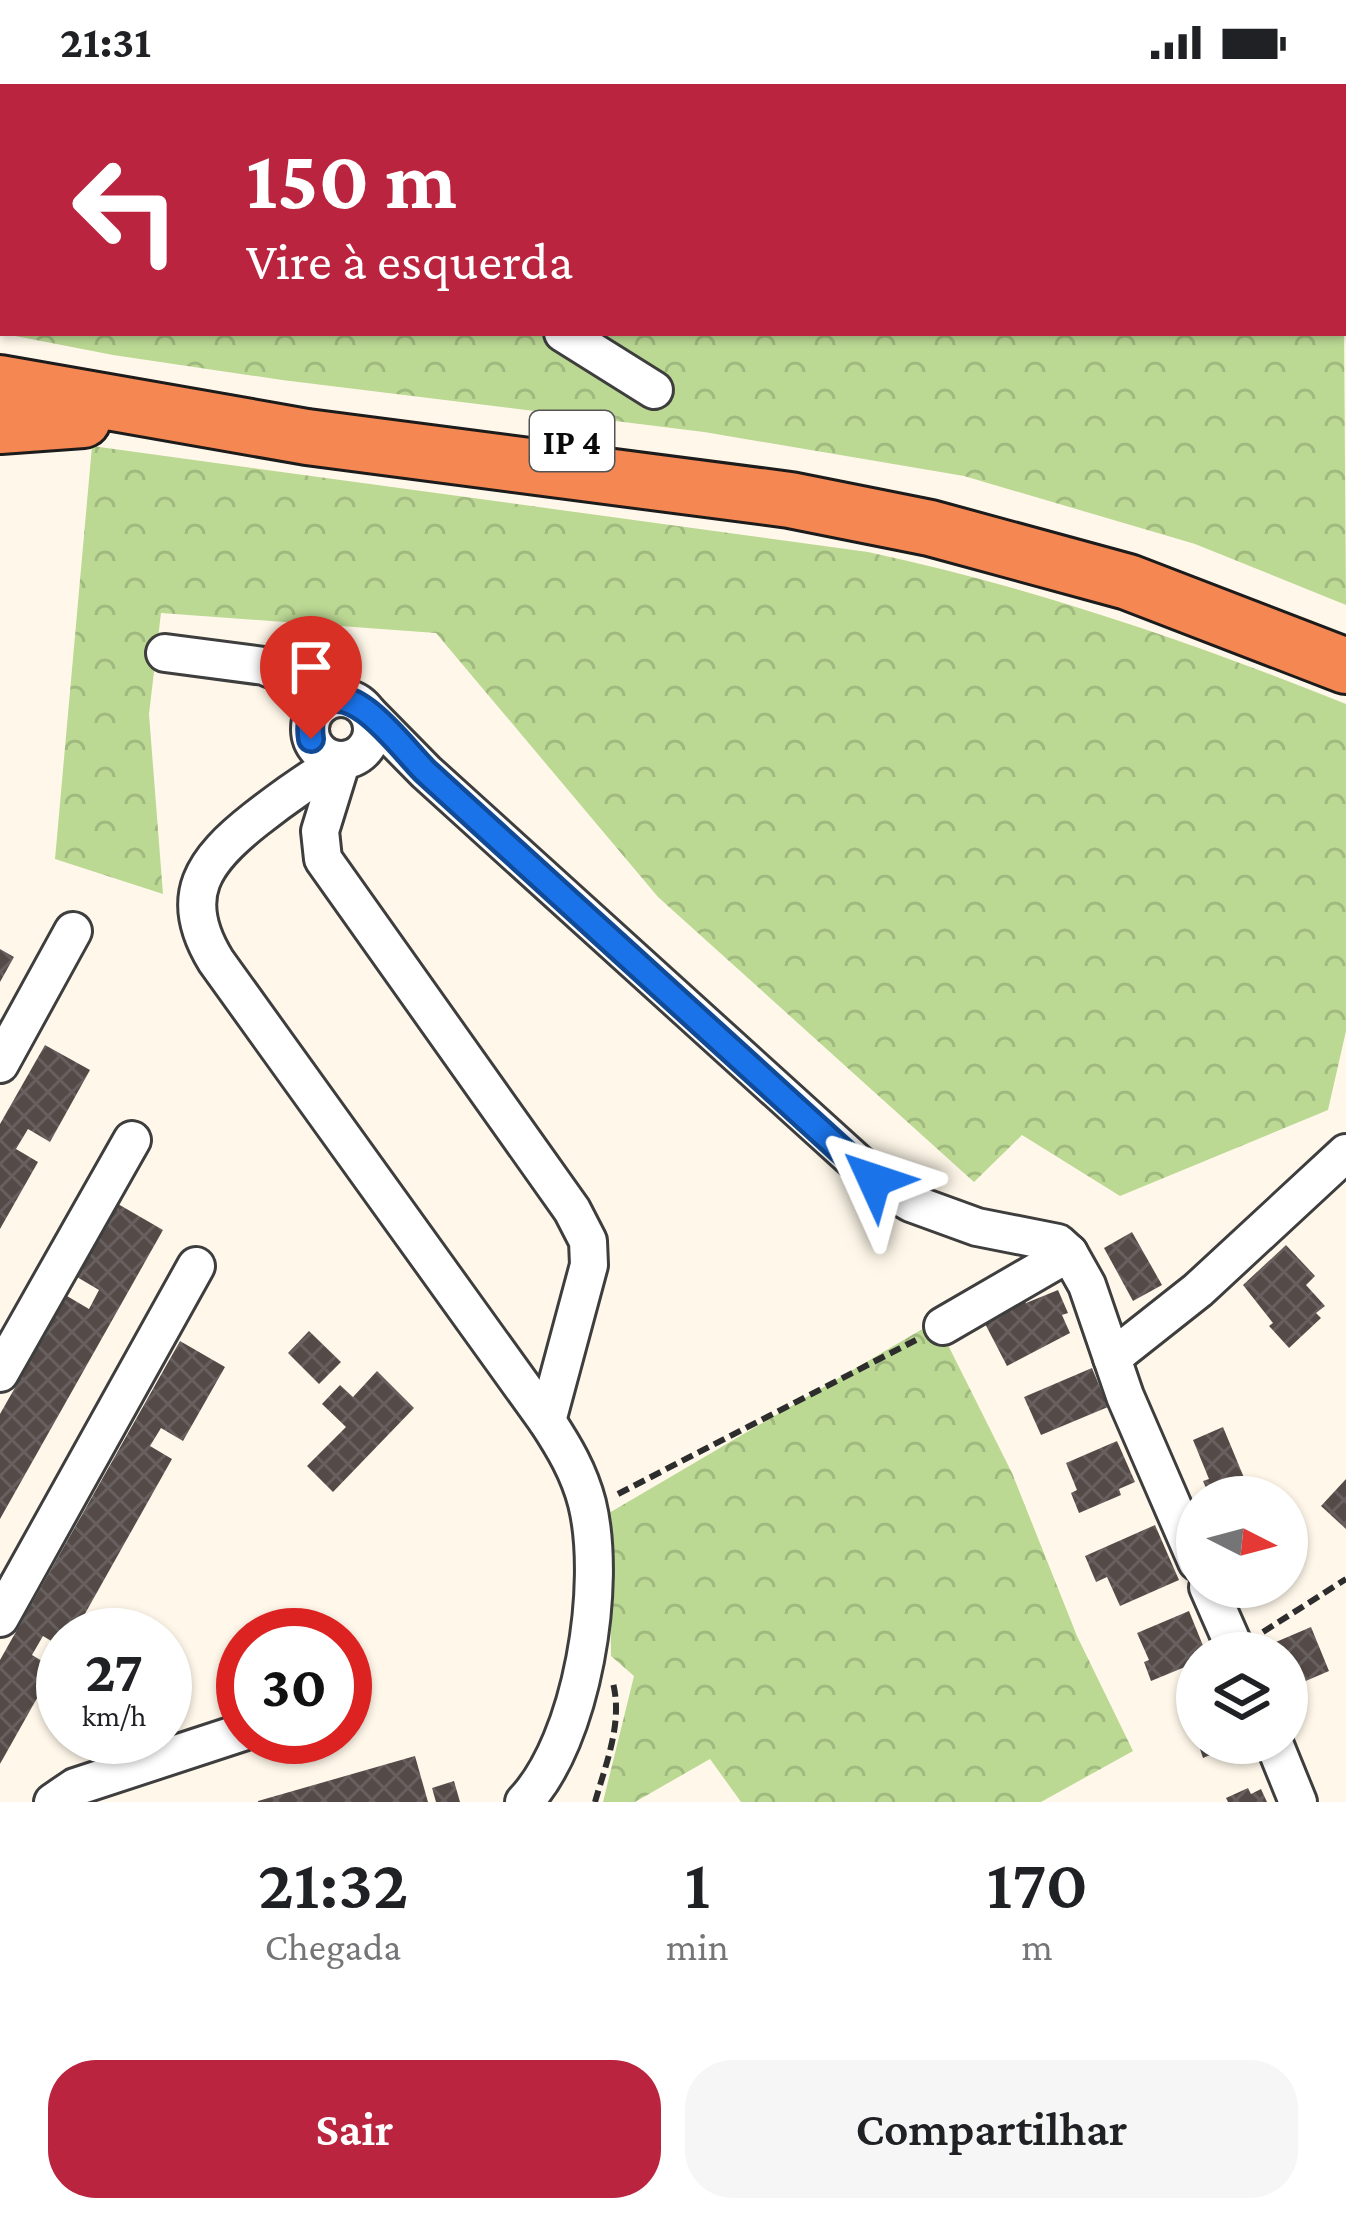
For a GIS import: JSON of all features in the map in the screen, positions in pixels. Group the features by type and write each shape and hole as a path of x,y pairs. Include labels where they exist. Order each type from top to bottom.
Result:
{"highway":[{"name":"IP 4","path":"0,358 120,381 801,471 897,489 1095,539 1346,632"},
{"name":"IP 4","path":"0,383 307,437 790,500 930,528 1128,583 1346,666"},
{"path":"0,426 60,418 234,437 307,437"}],"street":[{"path":"568,336 654,390"},
{"path":"164,653 248,663 354,705 885,1188 911,1203 977,1227 1063,1248 1095,1304 1112,1358 1176,1512"},
{"path":"291,678 302,692 322,754 403,761 426,772"},
{"path":"298,787 311,729 322,704 354,705"},
{"path":"354,705 372,734 352,757 320,831 322,859 572,1210 588,1241 588,1278 547,1421"},
{"path":"352,757 298,787 221,847 208,861 197,899 205,942 547,1421 580,1478 589,1509 592,1590 577,1690 552,1762 524,1802"},
{"path":"0,1064 73,931"},
{"path":"0,1373 132,1140"},
{"path":"1112,1358 1198,1290 1346,1154"},
{"path":"943,1326 1063,1248"},
{"path":"0,1618 196,1266"},
{"path":"52,1802 75,1787 216,1741"},
{"path":"1283,1764 1298,1802"}],"path":[{"path":"589,1509 943,1326"},
{"path":"1263,1632 1346,1580"}],"green space":[{"path":"15,336 1344,336 1346,605 1195,544 964,476 704,432 113,355"},
{"path":"92,446 868,552 1110,618 1346,704 1346,1031 1328,1110 1120,1196 1022,1135 974,1182 658,897 436,633 161,613 149,714 163,894 55,859"},
{"path":"936,1321 1012,1473 1077,1636 1133,1751 1041,1802 741,1802 710,1759 635,1802 603,1802 634,1676 611,1656 609,1513"}],"building":[{"path":"0,949 14,957 0,982"},
{"path":"45,1045 90,1070 50,1142 28,1129 16,1149 38,1162 0,1229 0,1124"},
{"path":"118,1204 163,1230 0,1519 0,1414 67,1296 89,1309 99,1290 77,1277"},
{"path":"1132,1232 1162,1285 1133,1301 1104,1248"},
{"path":"1286,1245 1315,1276 1306,1285 1325,1306 1316,1313 1321,1318 1289,1348 1243,1285"},
{"path":"1058,1290 1070,1333 1007,1366 981,1316 1022,1294 1026,1303"},
{"path":"309,1331 341,1362 319,1384 288,1353"},
{"path":"180,1341 225,1367 183,1441 161,1428 150,1446 172,1459 88,1608 36,1608 32,1655 36,1657 36,1700 0,1764 0,1660"},
{"path":"1092,1368 1108,1407 1041,1435 1024,1397"},
{"path":"377,1371 414,1408 333,1492 307,1466 346,1427 322,1404 340,1385 353,1397"},
{"path":"1223,1427 1243,1476 1208,1476 1193,1440"},
{"path":"1117,1441 1135,1482 1119,1489 1121,1495 1079,1513 1071,1493 1077,1490 1066,1463"},
{"path":"1346,1479 1346,1529 1321,1506"},
{"path":"1155,1525 1176,1581 1120,1606 1107,1577 1096,1582 1085,1556"},
{"path":"1189,1611 1198,1632 1176,1632 1176,1671 1151,1681 1144,1662 1149,1660 1137,1633"},
{"path":"1311,1627 1329,1671 1308,1680 1308,1632 1299,1632"},
{"path":"415,1756 428,1802 258,1802 258,1801"},
{"path":"454,1781 460,1802 436,1802 432,1788"},
{"path":"1248,1788 1251,1794 1261,1789 1267,1802 1228,1802 1226,1798"}],"route":[{"path":"311,739 311,719 322,704 341,697 361,705 426,772 874,1180"}]}
